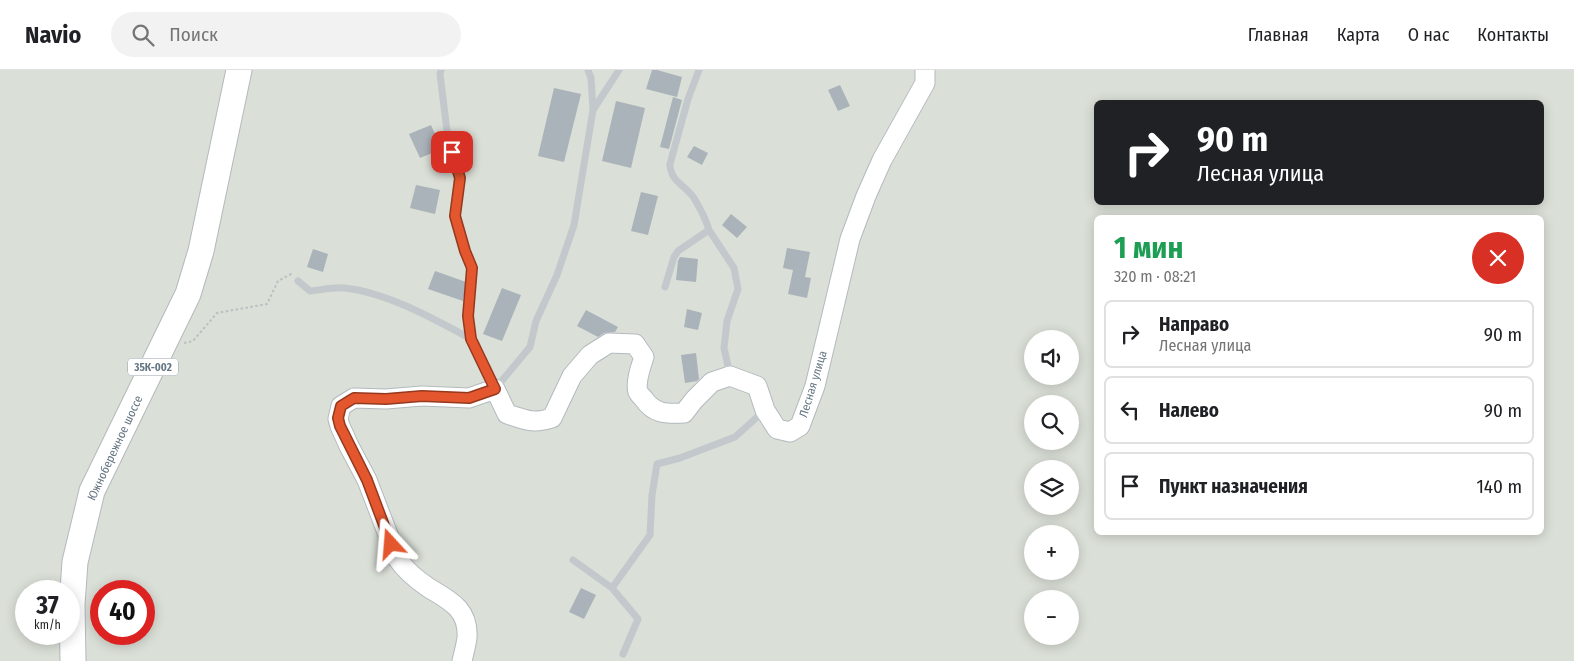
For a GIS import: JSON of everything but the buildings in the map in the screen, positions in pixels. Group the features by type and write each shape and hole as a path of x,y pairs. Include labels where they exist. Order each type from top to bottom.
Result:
{"highway":[{"name":"Южнобережное шоссе","path":"65,580 66,556 72,520 84,485 119,403 165,323 185,271 193,245 229,70"},
{"name":"Южнобережное шоссе","path":"73,661 72,604 75,562 92,491 188,294 201,251 239,70"},
{"path":"64,645 65,661"}],"street":[{"name":"Лесная улица","path":"730,376 757,386 765,410 777,430 790,432 800,426 815,386 850,239 882,160 925,83 925,70"},
{"path":"462,661 467,637 466,624 461,613 452,600 428,587 404,568 397,558 367,480 340,426 338,418 341,406 354,398 386,399 422,396 469,398 495,389 507,414 528,421 540,422 552,418 572,376 590,355 609,343 635,344 644,357 638,374 638,392 649,407 658,412 684,412 712,382 730,376"}],"lane":[{"path":"442,71 448,139 460,178 455,216 472,268 468,316 471,339 495,389 530,347 536,321 557,275 574,224 593,110 591,78 588,70"},
{"path":"593,110 619,70"},
{"path":"699,70 688,99 670,164 670,171 676,180 690,192 709,230 734,268 738,289 727,322 724,348 730,376"},
{"path":"665,287 674,257 678,252 709,230"},
{"path":"298,281 310,291 344,288 369,292 421,312 471,339"},
{"path":"612,588 650,535 652,495 657,464 680,458 735,437 765,410"},
{"path":"573,560 612,588 638,619 623,654"}],"path":[{"path":"162,349 193,341 218,313 268,304 278,282 291,274 298,281"}],"shaded area":[{"path":"0,70 1574,70 1574,661 0,661"}],"route":[{"path":"391,544 367,480 340,426 338,418 341,406 354,398 362,397 386,399 422,396 469,398 495,389 471,339 468,316 472,268 455,216 460,178 452,152"}]}
